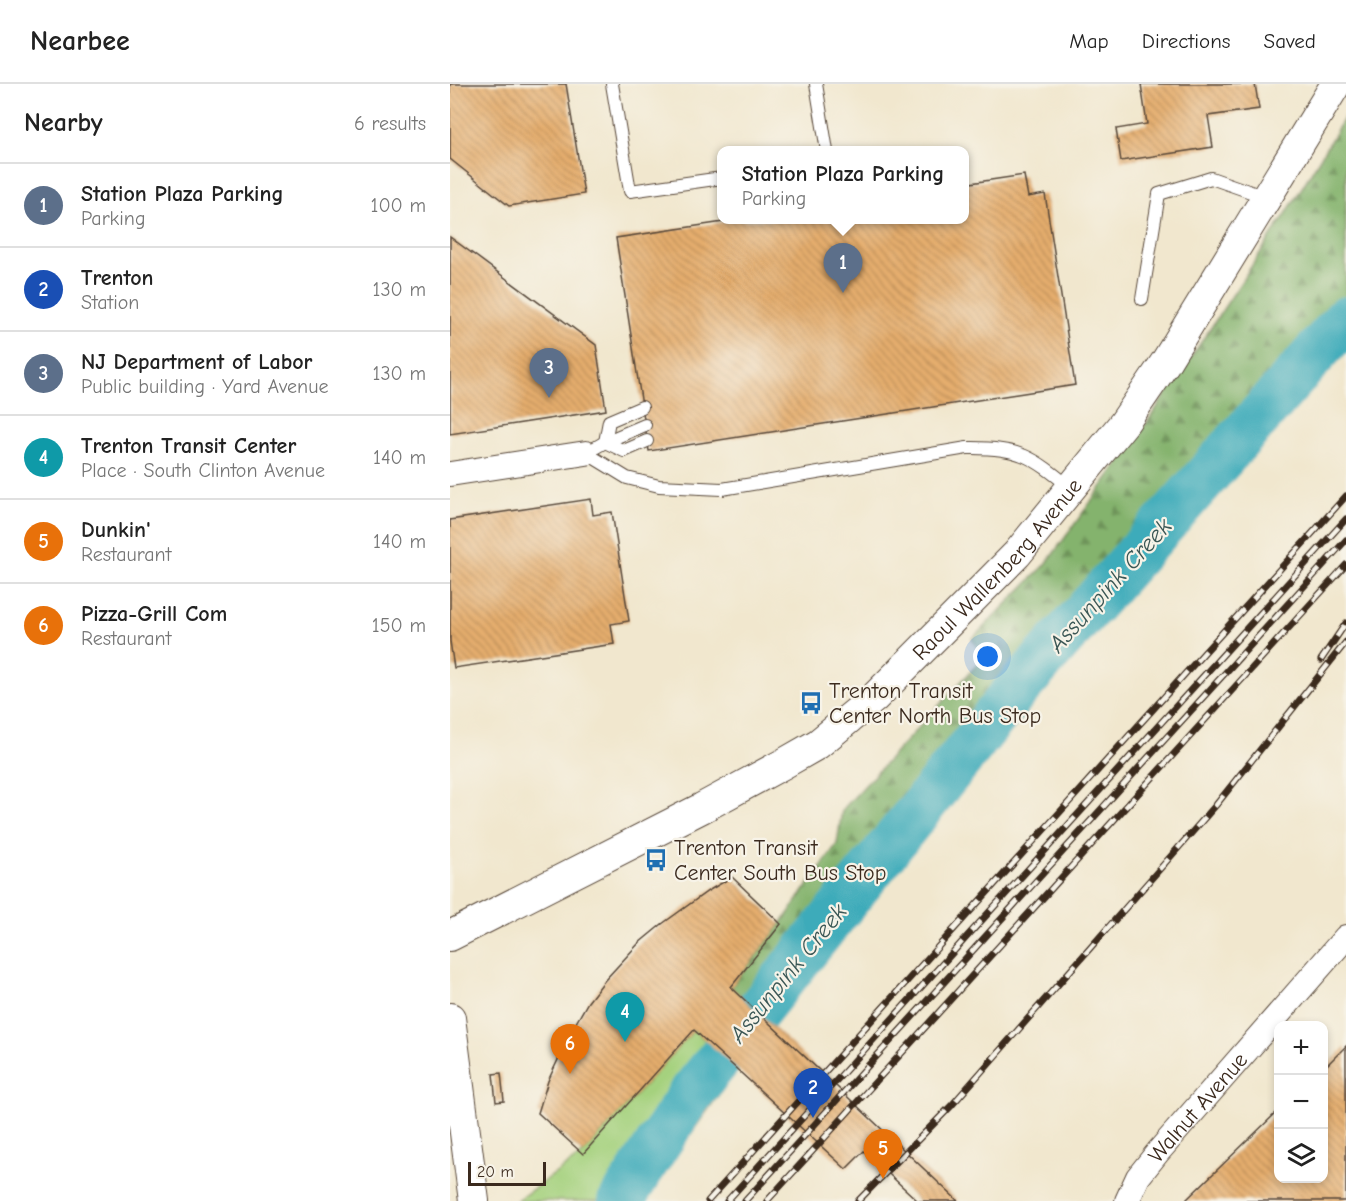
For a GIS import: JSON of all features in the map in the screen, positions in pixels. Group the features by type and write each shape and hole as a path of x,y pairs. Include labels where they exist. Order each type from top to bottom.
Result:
{"street":[{"name":"Raoul Wallenberg Avenue","path":"450,936 711,803 818,744 874,698 1017,554 1124,423 1165,363 1336,84"},
{"path":"450,474 596,448"},
{"name":"Walnut Avenue","path":"1127,1201 1138,1177 1158,1152 1346,937"},
{"path":"450,1018 474,1201"}],"lane":[{"path":"612,84 630,191 717,179"},
{"path":"816,84 826,146"},
{"path":"1142,299 1159,194 1211,178 1266,197"},
{"path":"596,448 609,422 642,407"},
{"path":"596,448 645,425"},
{"path":"596,448 624,451 648,441"},
{"path":"596,448 627,478 659,486 722,489 967,448 990,447 1010,450 1039,462 1072,488"}],"green space":[{"path":"1346,115 1346,349 988,744 771,1025 731,987 781,924 837,844 842,810 984,657 972,639 1046,564 1135,440 1286,214"},
{"path":"694,1030 737,1069 643,1201 516,1201 583,1154"}],"building":[{"path":"450,84 566,84 584,194 509,206 450,159"},
{"path":"1141,84 1255,84 1259,109 1208,116 1213,147 1121,161 1116,129 1147,124"},
{"path":"1024,175 1028,197 1045,194 1075,385 649,451 616,238 717,223 969,224 969,183"},
{"path":"450,237 596,345 606,410 450,434"},
{"path":"591,499 593,515 612,512 629,621 611,624 614,644 454,668 450,641 450,520"},
{"path":"732,877 781,924 731,987 958,1201 918,1201 864,1151 846,1169 694,1030 583,1154 538,1113 548,1081 573,1028 588,1002 605,980 639,943 662,924"},
{"path":"1346,1046 1346,1201 1185,1201 1274,1115 1274,1183 1328,1183 1328,1064"},
{"path":"501,1073 504,1101 496,1102 493,1074"}],"waterway":[{"name":"Assunpink Creek","path":"621,1201 689,1096 1011,696 1346,319"}],"railway":[{"path":"708,1201 1346,496"},
{"path":"727,1201 1346,519"},
{"path":"745,1201 1346,540"},
{"path":"767,1201 1346,565"},
{"path":"1321,660 1346,623"},
{"path":"858,1201 952,1105 1216,805 1346,642"}],"place":[{"name":"Station Plaza Parking","path":"843,293"},
{"name":"NJ Department of Labor","path":"549,398"},
{"name":"Trenton Transit Center North Bus Stop","path":"811,703"},
{"name":"Trenton Transit Center South Bus Stop","path":"656,860"},
{"name":"Trenton Transit Center","path":"625,1042"},
{"name":"Pizza-Grill Com","path":"570,1074"},
{"name":"Trenton","path":"813,1118"},
{"name":"Dunkin'","path":"883,1179"}]}
